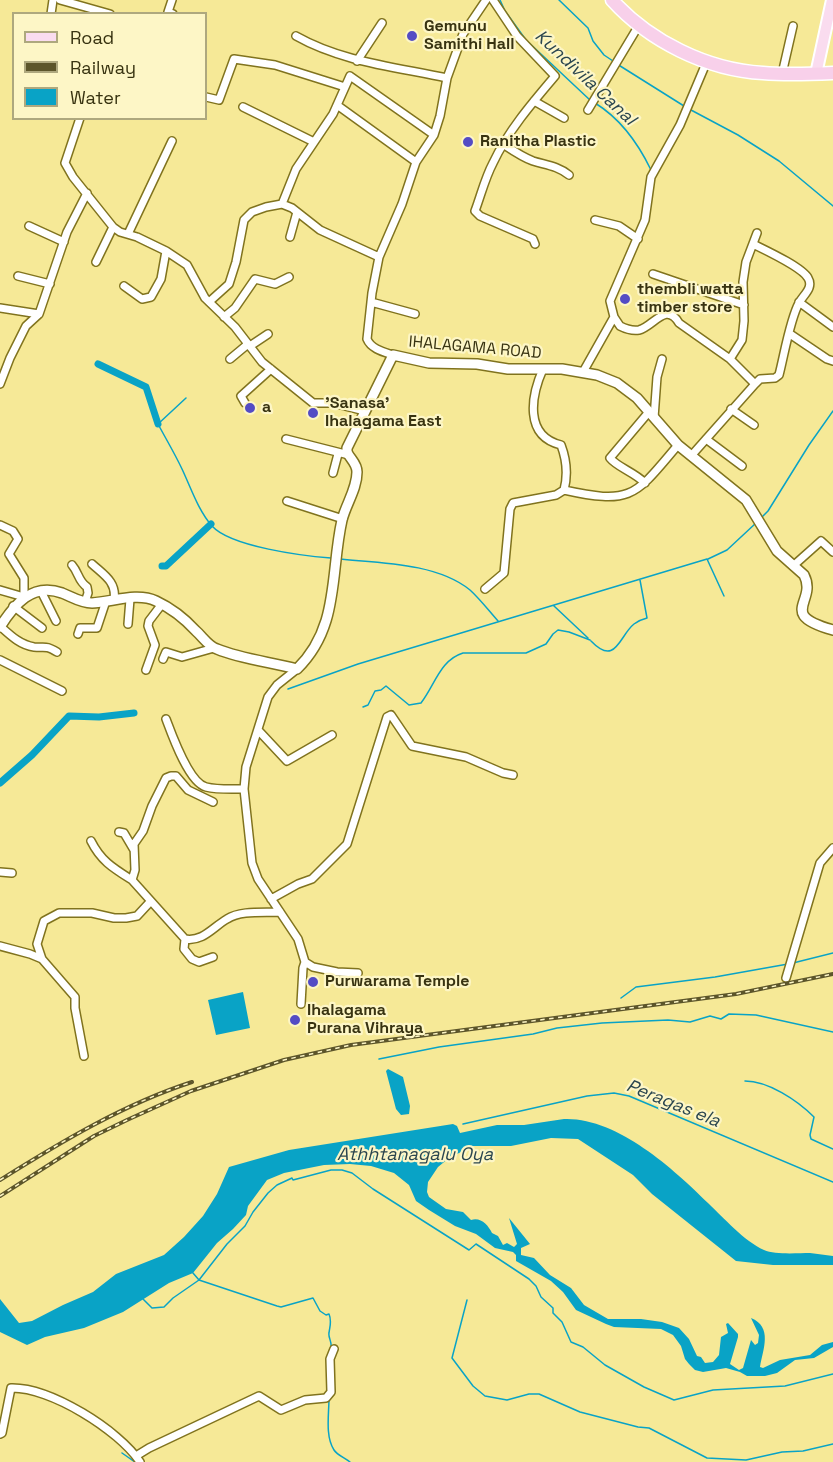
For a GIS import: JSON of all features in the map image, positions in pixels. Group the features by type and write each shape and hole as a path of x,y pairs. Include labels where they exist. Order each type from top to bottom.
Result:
{"highway":[{"path":"612,0 625,15 639,25 681,51 707,62 761,73 833,73"}],"main road":[{"path":"816,74 832,0"}],"street":[{"path":"60,0 103,12"},
{"name":"IHALAGAMA ROAD","path":"486,0 463,34 447,78 440,117 434,135 416,162 380,257 371,302 368,344 393,355 429,363 477,364 508,369 562,369 583,372 597,375 625,388 678,445 746,500 777,550 804,575 806,580 802,610 805,618 833,630"},
{"path":"494,0 517,36 555,76 503,144 492,165 475,211 480,216 533,239 535,244"},
{"path":"357,61 382,23"},
{"path":"588,110 639,25"},
{"path":"782,74 793,26"},
{"path":"296,36 310,44 357,61 447,78"},
{"path":"207,97 219,100 234,59 275,65 345,87"},
{"path":"707,62 680,125 651,177 645,220 610,301 614,317 620,326 636,330 658,318 670,315 676,317 680,323 730,359 755,384"},
{"path":"282,204 296,169 337,105 350,76 434,135"},
{"path":"534,101 564,118"},
{"path":"337,105 416,162"},
{"path":"243,107 314,141"},
{"path":"79,120 65,163 73,177 113,227 166,251 187,265 205,298 262,362 313,403 333,402 365,411"},
{"path":"128,234 172,141"},
{"path":"503,144 517,154 561,168 569,175"},
{"path":"0,384 26,326 39,314 64,242 87,193"},
{"path":"209,302 230,284 244,220 252,212 282,204 297,212 320,230 380,257"},
{"path":"290,237 297,212"},
{"path":"595,220 619,226 638,239"},
{"path":"29,226 64,242"},
{"path":"96,262 113,227"},
{"path":"730,359 742,340 744,272 757,233"},
{"path":"691,456 760,379 775,378 779,375 799,302 808,290 808,277 770,252 753,244"},
{"path":"124,286 142,299 151,297 161,279 166,251"},
{"path":"653,274 744,305"},
{"path":"18,276 50,284"},
{"path":"224,317 235,308 255,279 275,284 289,277"},
{"path":"371,302 415,314"},
{"path":"799,302 833,327"},
{"path":"0,308 39,314"},
{"path":"583,372 614,317"},
{"path":"230,359 268,334"},
{"path":"790,334 833,361"},
{"path":"302,1004 305,962 298,939 258,879 252,863 244,789 246,767 268,697 308,658 321,634 332,596 342,519 354,490 357,471 356,464 347,452 349,443 393,355"},
{"path":"645,483 635,473 610,458 651,416 662,359"},
{"path":"245,403 241,396 271,369"},
{"path":"543,369 535,386 532,403 539,432 545,440 561,445 565,454 567,469 564,490"},
{"path":"731,409 754,425"},
{"path":"286,439 349,455"},
{"path":"706,439 742,466"},
{"path":"485,589 504,573 510,509 513,503 556,495 564,490 592,496 628,495 645,483 678,445"},
{"path":"333,473 338,454"},
{"path":"287,501 342,519"},
{"path":"0,525 13,531 18,539 9,554 24,578 24,597"},
{"path":"793,566 821,541 833,552"},
{"path":"78,634 80,628 97,628 115,595 111,579 92,564"},
{"path":"72,565 78,571 79,580 87,587 85,603"},
{"path":"0,590 24,597"},
{"path":"57,652 46,646 35,647 20,642 0,627 14,606 24,597 41,591 57,591 85,603 150,599 162,604 188,623 214,648 297,669"},
{"path":"41,591 56,621"},
{"path":"128,624 130,599"},
{"path":"146,670 155,645 148,626 149,621 162,604"},
{"path":"14,606 42,628"},
{"path":"163,660 166,652 182,657 214,648"},
{"path":"0,660 62,691"},
{"path":"272,899 312,879 347,844 387,717 391,715 412,746 466,757 513,775"},
{"path":"166,720 178,751 197,782 205,787 244,789"},
{"path":"258,730 287,760 332,735"},
{"path":"132,880 135,870 134,844 143,831 166,778 176,776 188,790 213,802"},
{"path":"118,832 124,833 134,850"},
{"path":"91,841 99,856 111,867 132,880 185,939 193,940 204,935 237,915 280,912"},
{"path":"786,978 817,871 820,863 833,848"},
{"path":"0,872 12,873"},
{"path":"84,1056 76,1017 75,997 42,959 37,944 44,921 59,913 92,913 126,918 137,916 150,902"},
{"path":"185,939 183,949 192,959 199,962 213,957"},
{"path":"0,946 42,959"},
{"path":"305,962 313,967 337,972 358,973"},
{"path":"0,1434 2,1434 12,1388 22,1388 68,1403 116,1436 138,1459 259,1396 281,1410 305,1400 326,1398 331,1392 330,1359 334,1349"}],"water":[{"path":"243,992 250,1028 216,1035 208,1000"},
{"path":"388,1069 403,1077 410,1106 409,1114 401,1115 396,1109 386,1071"},
{"name":"Athhtanagalu Oya","path":"564,1119 604,1126 642,1147 694,1189 734,1229 764,1250 774,1253 810,1253 833,1256 833,1265 773,1265 736,1261 652,1194 633,1175 578,1139 551,1138 511,1146 473,1146 449,1158 438,1167 428,1182 429,1197 446,1209 463,1212 471,1220 481,1221 498,1236 503,1245 507,1243 514,1247 517,1244 509,1218 530,1244 521,1248 521,1255 534,1258 550,1275 571,1288 584,1305 608,1319 641,1319 662,1322 679,1328 689,1339 697,1356 701,1357 705,1363 713,1362 719,1355 721,1337 728,1333 726,1324 728,1323 738,1334 730,1364 739,1370 743,1368 751,1340 755,1345 758,1343 759,1335 751,1318 758,1322 764,1333 760,1367 763,1368 780,1360 810,1355 822,1345 833,1342 833,1347 814,1358 795,1360 777,1373 765,1376 747,1376 726,1368 703,1372 695,1370 685,1359 681,1346 673,1335 661,1329 614,1327 576,1310 563,1292 551,1281 516,1261 516,1255 513,1252 495,1248 476,1234 455,1226 416,1201 409,1185 394,1173 371,1166 350,1164 324,1165 284,1173 267,1180 248,1206 246,1215 217,1243 193,1273 169,1283 123,1312 84,1328 45,1337 27,1345 0,1332 0,1299 19,1323 32,1321 93,1292 116,1274 164,1255 203,1216 217,1194 229,1167 289,1150 453,1124 457,1126 460,1133 497,1125 524,1125"}],"waterway":[{"name":"Kundivila Canal","path":"500,0 505,11 526,40 591,101"},
{"path":"559,0 588,28 593,41 604,55 613,61"},
{"path":"617,64 684,106"},
{"name":"Kundivila Canal","path":"595,103 613,116 628,132 651,170"},
{"path":"691,110 738,135 779,161 833,206"},
{"path":"98,364 146,387 158,424"},
{"path":"186,398 158,424 199,506 212,526 235,540 251,545 286,553 331,558"},
{"path":"762,517 833,411"},
{"path":"708,559 727,550 756,523"},
{"path":"162,566 166,566 211,524"},
{"path":"339,559 390,563 441,574 470,590 498,621"},
{"path":"288,689 358,664 707,559 724,596"},
{"path":"591,641 599,648 606,651 612,650 634,624 647,618 640,580"},
{"path":"554,606 588,638"},
{"path":"363,707 368,705 375,691 386,686 409,705 421,703 443,667 455,656 463,653 526,653 546,644 558,630 590,640"},
{"path":"0,783 32,755 69,716 99,717 134,713"},
{"path":"793,963 833,953"},
{"path":"621,998 636,987 715,977 788,964"},
{"path":"379,1059 557,1028 668,1020 690,1022 710,1016 721,1019 729,1014 756,1015 833,1032"},
{"path":"745,1081 763,1084 799,1104 814,1117 811,1139 833,1149"},
{"name":"Peragas ela","path":"463,1124 587,1096 614,1093 629,1096 833,1182"},
{"path":"143,1299 152,1308 164,1307 199,1280 227,1244 245,1226 268,1193 277,1185 292,1178 293,1180 331,1170 342,1170 352,1173 373,1189 469,1250 476,1244 529,1279 536,1286 541,1297 553,1308 553,1313 562,1322 571,1342 583,1347 605,1365 644,1387 674,1400 713,1390 785,1386 833,1374"},
{"path":"193,1273 199,1280 281,1307 313,1298 320,1311 326,1315 329,1314 331,1345 327,1365"},
{"path":"467,1300 452,1358 473,1386 485,1396 507,1400 529,1394 539,1394 580,1412 649,1428 707,1458 746,1460 833,1444"},
{"path":"329,1398 329,1438 334,1450 350,1462"},
{"path":"122,1453 135,1462"}],"railway":[{"path":"0,1196 94,1136 127,1120 191,1091 284,1060 351,1045 736,994 833,974"},
{"path":"0,1180 117,1113 192,1082"}],"place":[{"name":"Gemunu Samithi Hall","path":"412,36"},
{"name":"Ranitha Plastic","path":"468,142"},
{"name":"thembli watta timber store","path":"625,299"},
{"name":"a","path":"250,408"},
{"name":"'Sanasa' Ihalagama East","path":"313,413"},
{"name":"Purwarama Temple","path":"313,982"},
{"name":"Ihalagama Purana Vihraya","path":"295,1020"}]}
